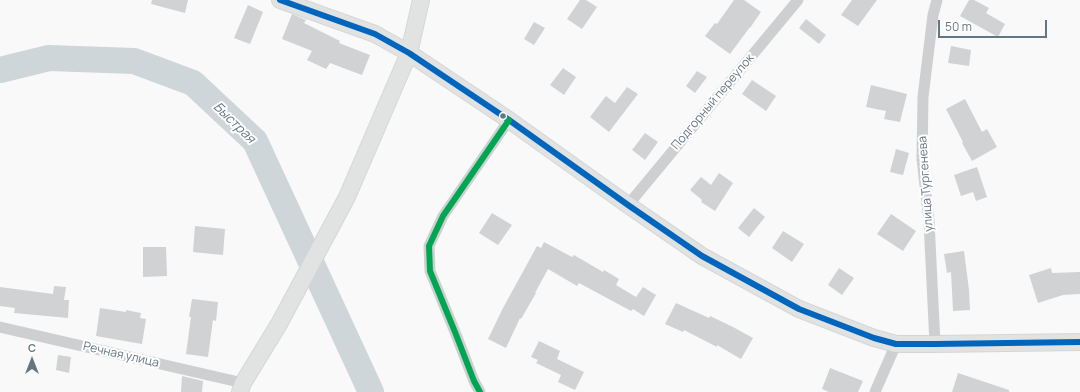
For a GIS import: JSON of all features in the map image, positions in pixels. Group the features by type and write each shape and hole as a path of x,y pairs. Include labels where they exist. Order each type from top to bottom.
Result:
{"street":[{"path":"280,0 375,34 409,53 509,120 702,256 799,308 874,338 896,344 1080,342"},
{"path":"242,387 279,324 347,197 409,53 421,0"},
{"name":"Подгорный переулок","path":"628,205 798,0"},
{"name":"улица Тургенева","path":"935,344 929,222 922,151 923,97 933,15 937,0"},
{"path":"480,392 474,381 430,271 429,246 442,216 509,120"},
{"name":"Речная улица","path":"0,327 242,387"},
{"path":"875,392 896,344"}],"building":[{"path":"152,0 188,0 185,13 151,4"},
{"path":"580,0 586,0 597,7 582,29 567,19"},
{"path":"734,0 744,0 761,12 730,54 705,36 715,23 717,24"},
{"path":"852,0 877,0 858,26 841,15"},
{"path":"969,0 974,0 989,8 986,13 1005,24 998,37 960,16"},
{"path":"248,5 263,12 250,44 234,38"},
{"path":"292,14 306,20 304,23 340,41 339,43 370,55 362,75 330,63 326,69 307,60 312,51 282,39"},
{"path":"806,19 826,35 819,44 799,28"},
{"path":"534,22 545,28 534,45 524,39"},
{"path":"951,46 971,50 969,66 948,63"},
{"path":"563,68 576,77 564,95 550,85"},
{"path":"697,71 707,77 695,93 686,86"},
{"path":"752,80 776,96 766,111 742,94"},
{"path":"871,85 907,94 900,122 884,119 886,111 866,107"},
{"path":"627,87 638,94 609,132 590,117 606,96 615,103"},
{"path":"965,99 982,132 987,129 997,147 972,161 946,109"},
{"path":"645,133 658,142 645,160 632,150"},
{"path":"896,149 909,153 903,175 890,172"},
{"path":"977,167 987,197 976,201 973,192 961,196 954,175"},
{"path":"719,173 733,183 715,211 701,202 702,200 690,190 701,177 711,185"},
{"path":"754,208 765,217 749,237 738,228"},
{"path":"492,213 512,225 498,245 479,233"},
{"path":"891,214 916,231 903,251 877,234"},
{"path":"195,226 225,229 223,255 193,252"},
{"path":"783,231 804,244 792,262 772,248"},
{"path":"544,242 572,257 574,255 603,272 604,270 619,279 616,285 636,297 643,287 656,295 644,316 633,309 631,311 579,283 577,286 548,269 536,293 521,319 520,318 506,348 488,339 537,246 541,248"},
{"path":"143,247 166,247 167,276 143,277"},
{"path":"964,251 970,310 953,311 951,272 947,273 944,254"},
{"path":"839,268 854,278 842,295 828,285"},
{"path":"1051,268 1052,273 1080,272 1080,294 1063,295 1038,303 1029,275"},
{"path":"54,286 66,287 64,300 69,300 68,318 14,313 15,308 0,306 0,287 53,294"},
{"path":"192,299 218,302 216,321 213,320 208,357 186,354"},
{"path":"676,303 709,318 710,316 753,338 741,359 717,345 717,347 684,330 683,332 665,324"},
{"path":"100,308 141,313 140,318 146,319 142,344 96,336"},
{"path":"539,341 560,351 557,359 584,372 575,390 558,382 561,375 536,363 538,360 531,357"},
{"path":"58,355 71,357 69,373 56,370"},
{"path":"830,368 863,381 858,392 829,392 822,389"},
{"path":"958,373 1009,390 1009,392 952,392"},
{"path":"182,376 203,381 202,392 181,392"}],"waterway":[{"name":"Быстрая","path":"0,70 49,58 134,61 193,83 255,141 371,392"}],"transit line":[{"path":"280,0 375,34 409,53 509,120 702,256 799,309 874,338 896,344 1080,342"},
{"path":"480,392 474,381 430,271 429,246 443,216 509,120"}]}
